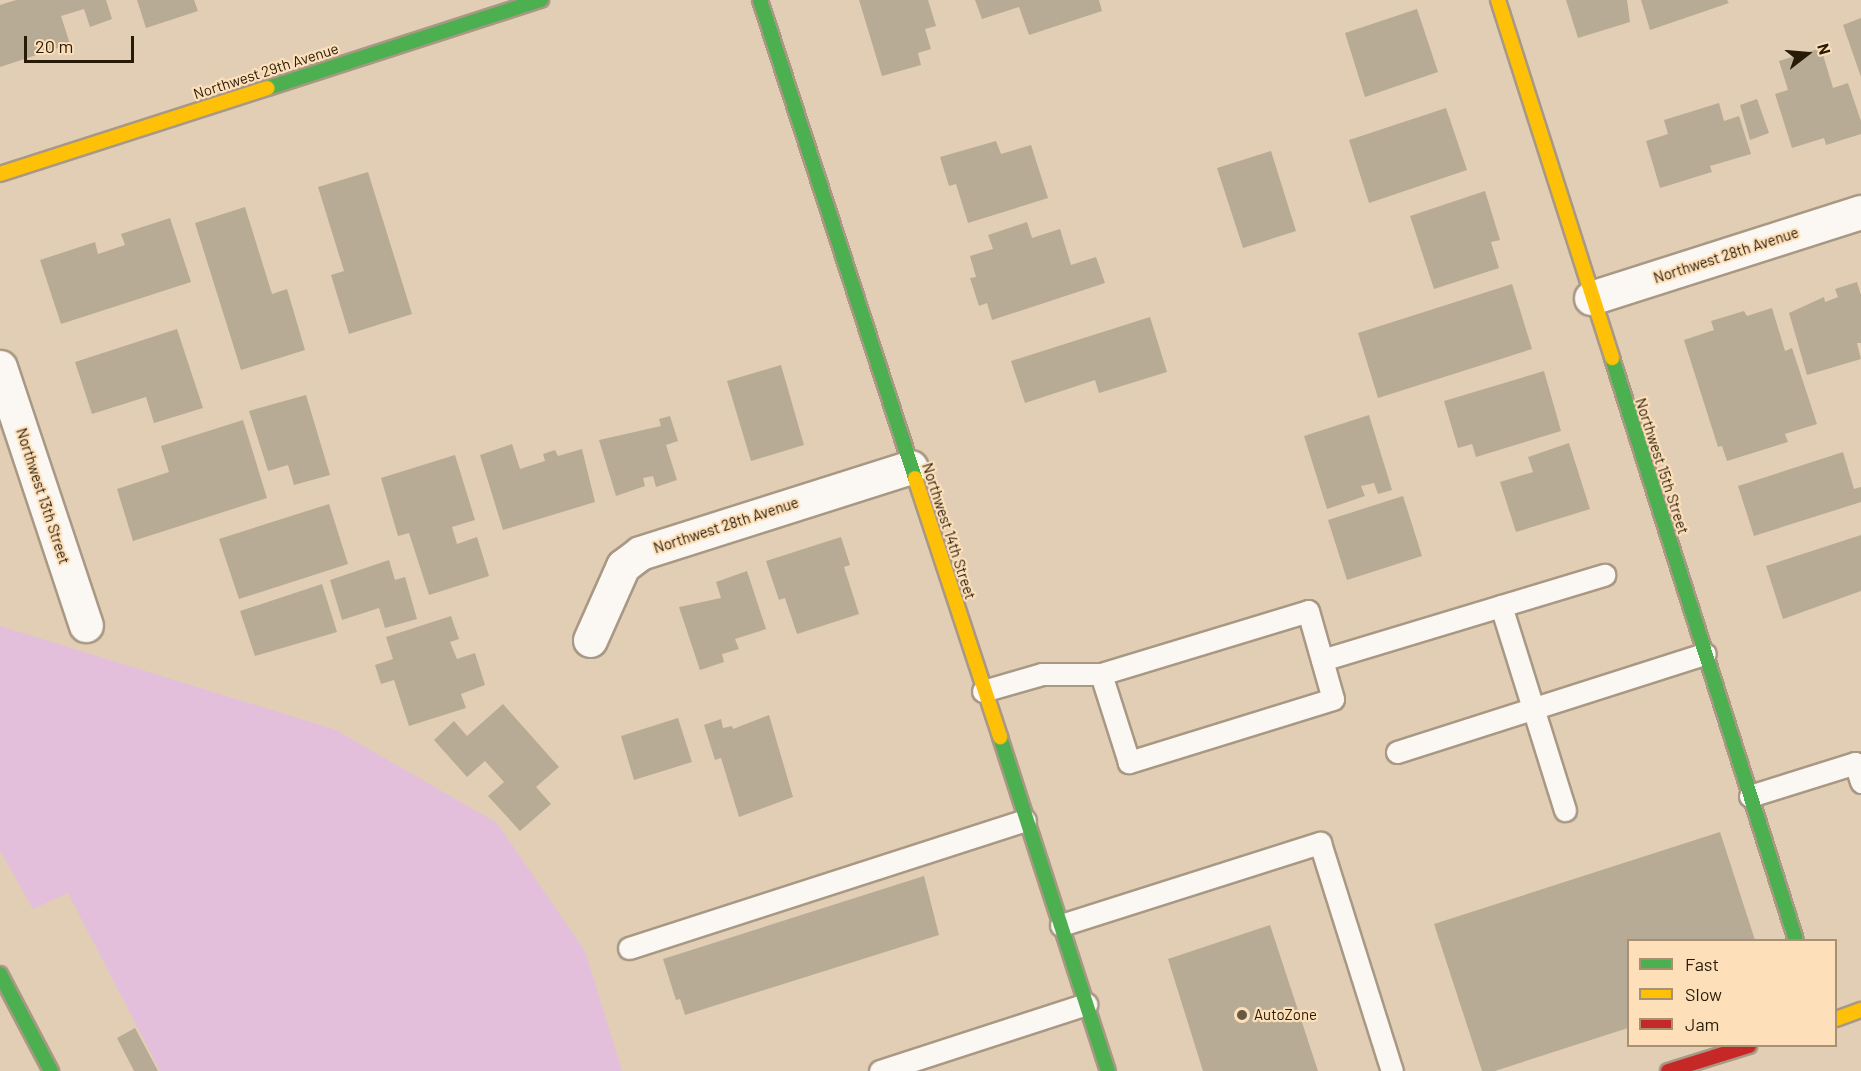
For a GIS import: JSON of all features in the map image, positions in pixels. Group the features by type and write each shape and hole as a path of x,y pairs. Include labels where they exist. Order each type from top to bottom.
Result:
{"main road":[{"name":"Northwest 29th Avenue","path":"0,174 541,0"},
{"name":"Northwest 14th Street","path":"760,0 982,691 1108,1071"},
{"name":"Northwest 15th Street","path":"1498,0 1796,939"},
{"path":"0,974 51,1071"},
{"path":"1837,1018 1861,1010"},
{"path":"1668,1071 1746,1047"}],"street":[{"name":"Northwest 28th Avenue","path":"1591,298 1861,212"},
{"name":"Northwest 13th Street","path":"0,367 86,625"},
{"name":"Northwest 28th Avenue","path":"590,640 623,566 640,553 911,467"}],"lane":[{"path":"1322,660 1604,575"},
{"path":"1501,606 1531,710 1565,810"},
{"path":"982,691 1042,674 1101,674 1308,611 1333,699 1129,762 1101,674"},
{"path":"1397,752 1704,654"},
{"path":"1750,796 1855,763 1861,782"},
{"path":"629,948 1025,820"},
{"path":"1061,926 1320,843 1392,1071"},
{"path":"880,1071 1086,1004"}],"shaded area":[{"path":"0,626 336,730 497,823 585,951 622,1071 160,1071 68,893 33,909 0,851"}],"building":[{"path":"16,0 106,0 112,19 90,27 84,9 61,16 70,44 0,67 0,5"},
{"path":"137,0 194,0 198,11 146,28"},
{"path":"859,0 928,0 936,26 925,29 931,49 918,53 921,65 882,76"},
{"path":"975,0 1099,0 1102,11 1029,35 1019,7 982,19"},
{"path":"1566,0 1627,0 1630,22 1578,38"},
{"path":"1641,0 1727,0 1729,3 1650,30"},
{"path":"1417,9 1438,72 1365,97 1345,33"},
{"path":"1861,18 1861,77 1843,25"},
{"path":"1821,48 1833,88 1848,83 1861,121 1861,134 1826,145 1824,138 1792,148 1775,94 1788,90 1779,61"},
{"path":"1757,99 1769,133 1750,140 1740,105"},
{"path":"1719,103 1724,121 1739,116 1751,154 1710,166 1712,172 1660,188 1646,141 1668,134 1664,120"},
{"path":"1446,108 1467,170 1369,203 1349,140"},
{"path":"996,141 1001,154 1031,145 1048,198 968,223 956,184 949,186 940,157"},
{"path":"1271,151 1296,231 1243,248 1217,168"},
{"path":"368,172 412,314 349,334 331,275 344,271 318,187"},
{"path":"1485,191 1500,240 1491,242 1499,268 1434,289 1410,216"},
{"path":"245,207 272,294 287,289 305,350 241,370 195,223"},
{"path":"170,218 191,282 61,324 40,260 95,242 98,254 125,245 121,234"},
{"path":"1027,222 1032,238 1060,229 1071,265 1096,257 1105,283 992,320 987,303 979,306 970,278 976,277 970,256 993,249 988,235"},
{"path":"1857,282 1861,295 1861,343 1857,343 1861,359 1807,375 1789,313 1824,297 1825,302 1838,297 1835,289"},
{"path":"1512,284 1532,349 1378,398 1358,333"},
{"path":"1772,308 1785,351 1792,348 1817,424 1785,434 1788,442 1727,461 1722,446 1718,447 1684,340 1714,330 1711,321 1744,311 1747,316"},
{"path":"1150,317 1167,372 1099,393 1095,380 1025,403 1011,361"},
{"path":"177,329 203,408 154,423 146,397 92,414 75,362"},
{"path":"781,365 804,445 751,461 727,381"},
{"path":"1544,371 1561,431 1476,457 1472,444 1458,448 1444,401"},
{"path":"306,395 330,475 294,485 288,465 268,471 249,411"},
{"path":"1369,415 1392,490 1378,494 1374,483 1361,486 1365,496 1327,509 1304,436"},
{"path":"670,416 678,441 666,445 677,480 656,487 653,476 643,478 645,486 616,496 599,440 661,426 659,419"},
{"path":"243,420 267,498 133,541 117,489 169,472 161,446"},
{"path":"1569,443 1590,509 1516,532 1500,482 1533,472 1528,457"},
{"path":"512,444 520,469 545,461 543,454 555,450 558,456 582,449 595,502 503,530 480,455"},
{"path":"1843,452 1854,489 1861,487 1861,502 1754,536 1738,486"},
{"path":"455,455 475,520 452,527 457,544 477,537 489,576 429,595 409,533 398,536 381,478"},
{"path":"1403,496 1422,556 1347,580 1328,520"},
{"path":"329,504 348,564 239,599 219,539"},
{"path":"1861,535 1861,591 1783,619 1766,566"},
{"path":"841,537 850,565 844,567 859,614 797,634 785,598 779,600 766,561"},
{"path":"389,560 395,580 405,577 417,619 385,628 379,608 342,620 330,580"},
{"path":"747,571 766,629 735,639 739,649 722,654 724,662 700,670 679,607 721,598 716,582"},
{"path":"322,584 337,632 255,656 240,611"},
{"path":"451,616 459,639 450,642 457,659 475,653 485,685 461,694 466,708 409,726 394,680 381,684 375,665 393,659 386,637"},
{"path":"503,704 559,767 536,787 551,804 520,831 488,796 504,782 485,761 467,777 434,740 454,721 467,736"},
{"path":"769,715 793,797 739,817 721,758 715,760 704,725 721,719 723,728 732,726 733,729"},
{"path":"678,718 692,762 634,780 621,736"},
{"path":"1720,832 1755,939 1627,939 1627,1028 1495,1071 1482,1071 1434,924"},
{"path":"924,876 939,935 685,1015 680,999 676,1000 663,959"},
{"name":"AutoZone","path":"1270,925 1318,1071 1203,1071 1168,959"},
{"path":"135,1028 158,1071 134,1071 117,1038"}],"traffic: fast":[{"path":"268,88 541,0"},
{"path":"760,0 915,478"},
{"path":"1612,358 1796,939"},
{"path":"1000,737 1108,1071"},
{"path":"0,974 51,1071"}],"traffic: slow":[{"path":"1498,0 1612,358"},
{"path":"0,174 268,88"},
{"path":"915,478 1000,737"},
{"path":"1837,1019 1861,1010"}],"traffic: jam":[{"path":"1668,1071 1746,1047"}],"place":[{"name":"AutoZone","path":"1242,1015"}]}
